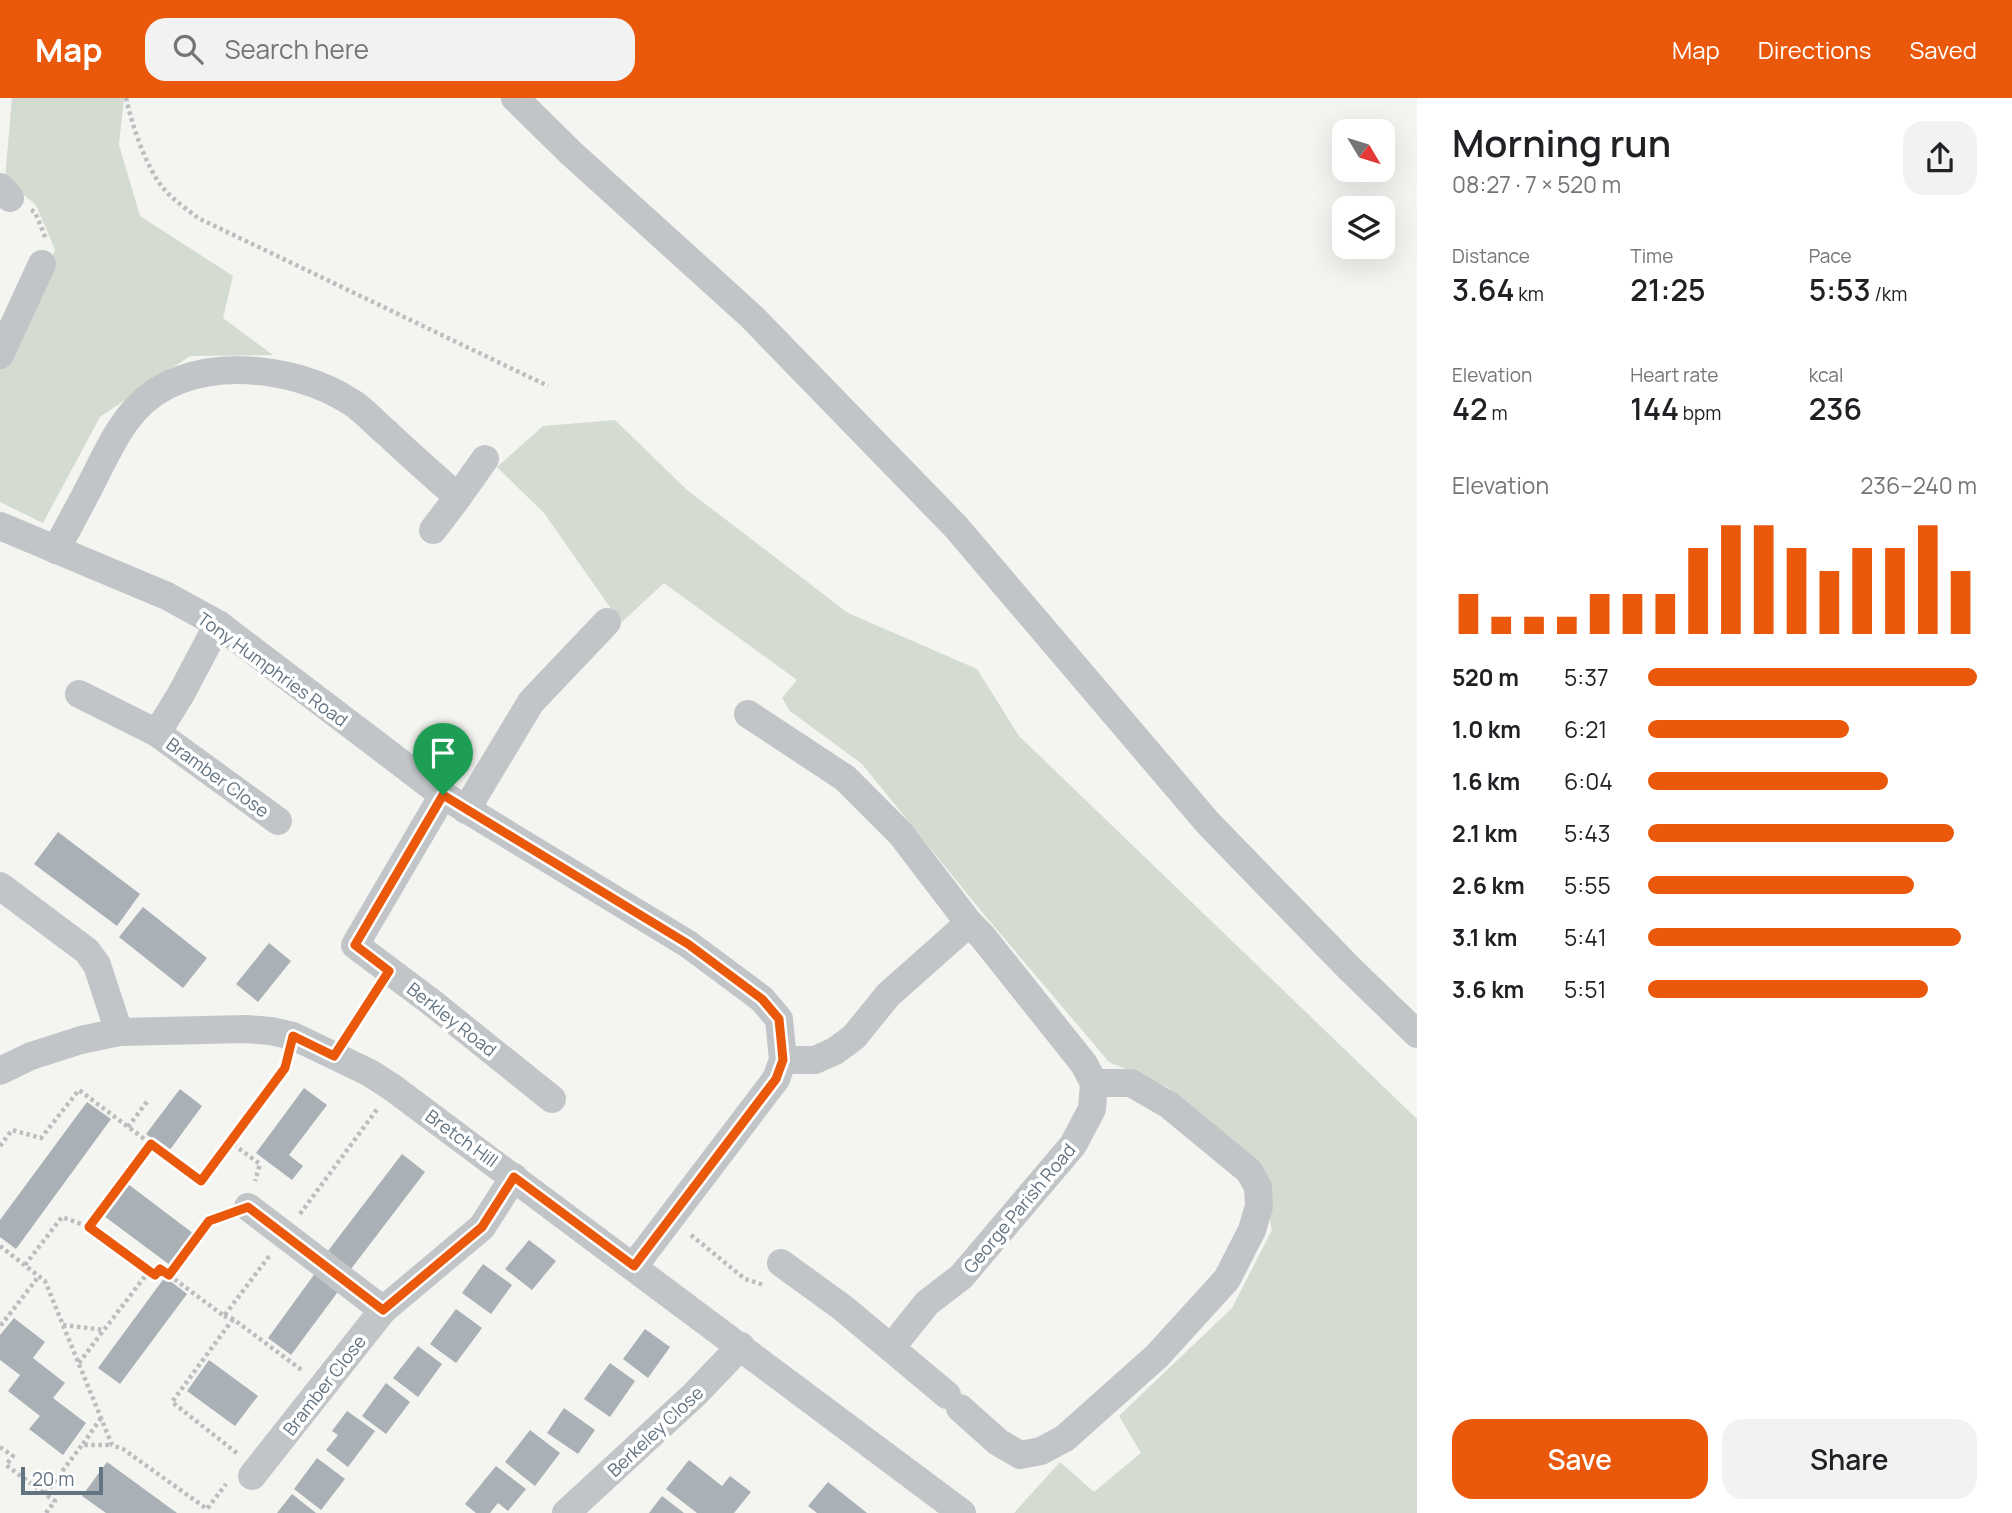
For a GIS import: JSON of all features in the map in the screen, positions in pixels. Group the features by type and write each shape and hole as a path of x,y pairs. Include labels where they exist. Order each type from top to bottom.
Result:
{"street":[{"path":"515,98 571,153 752,317 956,527 1208,823 1417,1034"},
{"path":"0,355 42,264"},
{"path":"57,550 107,450 134,410 147,397 166,387 199,374 231,368 290,377 343,397 458,497"},
{"path":"433,530 485,459"},
{"name":"Tony Humphries Road","path":"0,526 167,596 218,624 454,803 688,944 762,999 779,1019 783,1060"},
{"path":"454,803 531,702 607,622"},
{"name":"Bramber Close","path":"157,733 218,624"},
{"name":"Bramber Close","path":"79,694 157,733 278,821"},
{"path":"748,714 845,778 901,834 969,923 1084,1064 1094,1083 1131,1083 1169,1105 1249,1171 1258,1187 1259,1206 1252,1230 1227,1279 1157,1356 1065,1438 1041,1451 1020,1455 998,1442 954,1401 843,1308 781,1263"},
{"name":"Berkley Road","path":"454,803 355,945 552,1098"},
{"path":"0,886 87,951 97,965 119,1032"},
{"path":"634,1266 776,1079 783,1060 816,1060 835,1051 854,1037 888,995 969,923"},
{"name":"Bretch Hill","path":"0,1071 31,1056 81,1040 119,1032 246,1029 293,1036 393,1088 962,1513"},
{"name":"George Parish Road","path":"891,1348 927,1303 961,1277 1073,1145 1091,1109 1094,1083"},
{"name":"Bramber Close","path":"252,1476 383,1310 482,1227 514,1177"},
{"path":"248,1207 383,1310"},
{"name":"Berkeley Close","path":"566,1513 694,1395 741,1346"}],"path":[{"path":"125,98 142,150 163,188 198,218 548,386"},
{"path":"5,193 35,212 46,237 42,264"},
{"path":"334,1056 389,971"},
{"path":"0,1146 12,1130 41,1138 79,1090 201,1181 285,1068 293,1036"},
{"path":"224,1316 393,1088"},
{"path":"128,1128 149,1099"},
{"path":"169,1275 209,1221 248,1207 260,1164 230,1142"},
{"path":"89,1227 151,1144"},
{"path":"25,1265 62,1216 89,1227 155,1275 160,1269 311,1376"},
{"path":"0,1246 45,1281 112,1445"},
{"path":"79,1364 149,1271"},
{"path":"0,1323 2,1324 39,1276"},
{"path":"82,1445 112,1445 123,1448 205,1511 227,1482 252,1476 237,1452 172,1402 233,1319"},
{"path":"64,1325 104,1330"},
{"path":"45,1494 101,1418"},
{"path":"0,1447 13,1456 6,1465 55,1501 46,1513"}],"shaded area":[{"path":"12,98 124,98 119,145 140,216 233,276 223,318 273,355 190,356 100,417 43,523 0,502 0,369 55,250 36,205 5,179"},
{"path":"615,420 687,490 848,613 977,669 1019,736 1417,1119 1417,1513 1014,1513 1060,1462 1094,1492 1141,1453 1119,1416 1232,1308 1272,1230 1258,1166 1168,1087 1109,1062 862,764 790,711 782,698 797,680 664,583 621,623 544,513 497,467 543,426"}],"building":[{"path":"58,832 140,894 117,926 34,864"},
{"path":"143,907 207,958 183,988 119,937"},
{"path":"269,943 291,961 258,1002 236,984"},
{"path":"304,1088 327,1105 289,1155 303,1166 292,1180 256,1153"},
{"path":"180,1089 202,1106 169,1151 146,1134"},
{"path":"87,1102 111,1119 16,1249 0,1237 0,1220"},
{"path":"402,1154 425,1172 351,1269 328,1251"},
{"path":"128,1184 194,1234 170,1265 104,1216"},
{"path":"529,1240 556,1261 532,1290 505,1269"},
{"path":"483,1264 512,1285 491,1314 462,1293"},
{"path":"316,1272 340,1289 291,1355 268,1338"},
{"path":"165,1277 187,1294 120,1384 98,1368"},
{"path":"456,1309 482,1328 456,1363 430,1344"},
{"path":"14,1318 45,1342 33,1358 65,1383 53,1398 86,1423 63,1455 29,1429 40,1416 8,1391 20,1375 0,1360 0,1335"},
{"path":"645,1329 670,1347 648,1378 623,1359"},
{"path":"418,1346 442,1364 418,1397 393,1378"},
{"path":"209,1360 258,1396 235,1426 187,1391"},
{"path":"610,1363 635,1381 610,1417 584,1399"},
{"path":"386,1383 410,1402 386,1434 362,1416"},
{"path":"564,1408 595,1430 578,1454 547,1433"},
{"path":"347,1411 375,1431 348,1467 326,1450 338,1435 332,1431"},
{"path":"530,1430 560,1453 535,1486 505,1462"},
{"path":"317,1458 345,1479 321,1510 294,1489"},
{"path":"689,1460 722,1486 730,1476 751,1492 734,1513 697,1513 666,1489"},
{"path":"107,1462 177,1513 106,1513 82,1496"},
{"path":"496,1466 526,1489 508,1511 498,1503 490,1513 476,1513 465,1504"},
{"path":"828,1482 867,1513 817,1513 808,1506"},
{"path":"292,1494 316,1513 277,1513"},
{"path":"662,1496 684,1513 649,1513"}],"route":[{"path":"443,795 688,944 762,999 779,1019 783,1060 776,1079 634,1266 514,1177 482,1227 383,1310 248,1207 209,1221 169,1275 160,1269 155,1275 89,1227 151,1144 201,1181 285,1068 293,1036 334,1056 389,971 355,945 443,795"}]}
